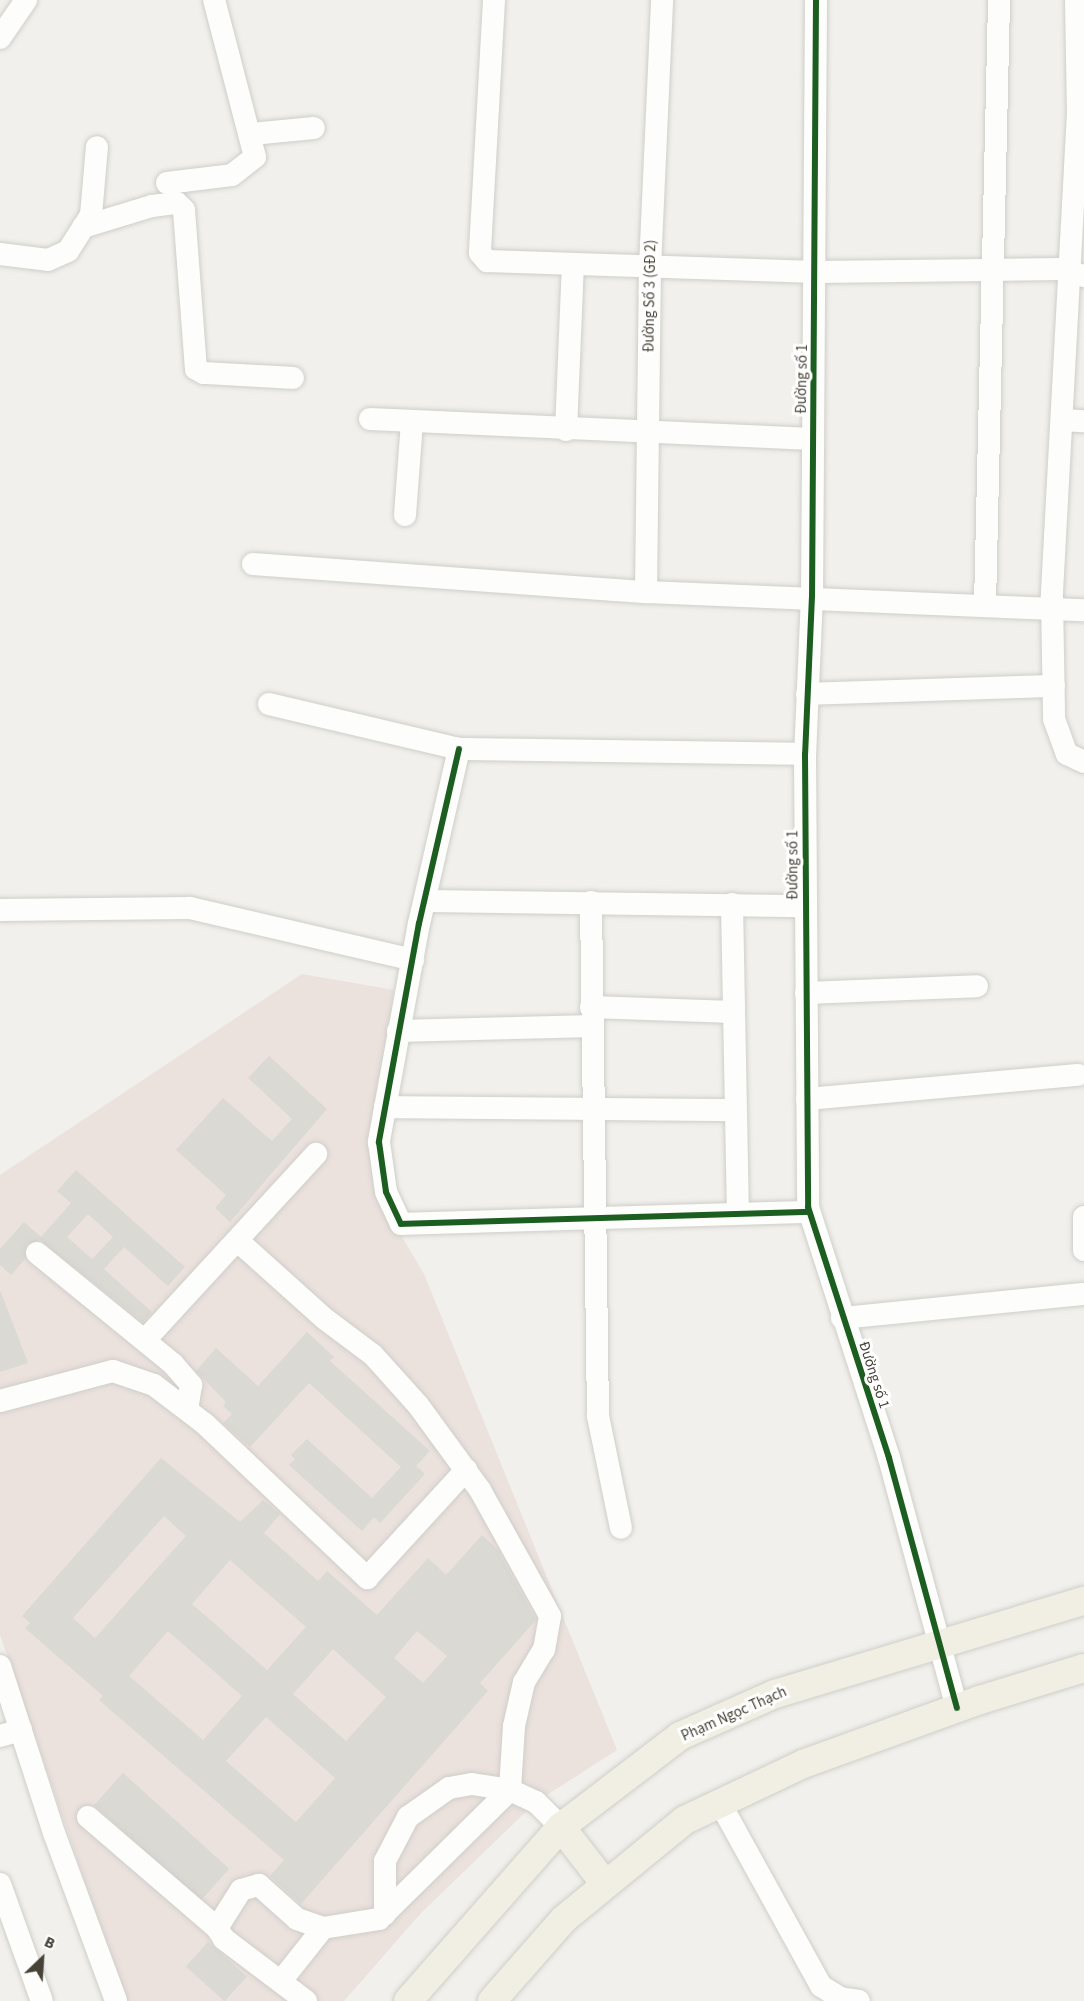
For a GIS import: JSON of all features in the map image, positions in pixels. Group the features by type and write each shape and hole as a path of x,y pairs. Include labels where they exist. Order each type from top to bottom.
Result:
{"main road":[{"name":"Phạm Ngọc Thạch","path":"408,2001 561,1827 680,1736 775,1694 943,1642 1084,1602"},
{"path":"492,2001 564,1919 685,1820 803,1764 957,1708 1084,1668"},
{"path":"561,1827 605,1884"}],"street":[{"path":"0,38 26,0"},
{"path":"167,183 232,175 255,158 252,134 239,106 214,0"},
{"path":"494,0 480,253 486,261 816,272 1061,269 1077,274"},
{"name":"Đường Số 3 (GĐ 2)","path":"646,592 650,267 662,0"},
{"name":"Đường số 1","path":"816,0 816,272 812,596 805,754 809,1212 889,1458 943,1642 957,1708"},
{"path":"985,605 990,270 999,0"},
{"path":"1079,11 1079,197 1073,420 1054,609 1054,686 1061,742 1081,762"},
{"path":"252,134 314,128"},
{"path":"0,254 48,260 68,251 91,214 97,147"},
{"path":"83,227 152,206 177,203 184,210 196,369 204,373 293,378"},
{"path":"566,430 573,264"},
{"path":"370,419 647,435 813,439"},
{"path":"405,515 412,422"},
{"path":"253,564 646,592 812,596 1084,610"},
{"path":"807,694 1054,686"},
{"path":"269,704 459,749 805,754"},
{"path":"459,749 427,901 412,960 379,1142 386,1192 401,1224 592,1215 809,1212"},
{"path":"427,901 805,906"},
{"path":"591,902 592,1215 598,1416 621,1528"},
{"path":"732,904 733,1110 738,1214"},
{"path":"0,910 190,908 412,960"},
{"path":"806,993 977,986"},
{"path":"399,1031 591,1017 733,1012"},
{"path":"807,1099 1078,1075"},
{"path":"385,1107 733,1110"},
{"path":"145,1340 316,1154"},
{"path":"1084,1217 1084,1250"},
{"path":"217,1928 235,1898 252,1883 273,1893 297,1919 323,1928 360,1926 385,1914 510,1790 514,1726 524,1682 544,1649 550,1616 465,1470 418,1405 373,1354 325,1319 238,1241"},
{"path":"37,1253 145,1340 191,1385 187,1410"},
{"path":"842,1318 1084,1294"},
{"path":"0,1401 113,1371 154,1385 187,1410 367,1578 465,1470"},
{"path":"0,1666 10,1733 116,2001"},
{"path":"385,1914 385,1861 408,1817 449,1788 472,1784 510,1790 536,1802 561,1827"},
{"path":"720,1803 821,1986 845,2000"},
{"path":"88,1817 217,1928 224,1939 306,2001"},
{"path":"0,1884 6,1916 42,2001"},
{"path":"281,1981 323,1928"}],"shaded area":[{"path":"302,974 394,990 369,1145 377,1195 424,1274 617,1750 536,1802 421,1913 344,2001 126,2001 0,1635 0,1175"}],"building":[{"path":"269,1056 327,1109 230,1222 215,1208 226,1195 176,1150 223,1098 272,1141 292,1119 248,1078"},
{"path":"76,1170 185,1267 168,1286 124,1247 104,1269 152,1312 143,1322 40,1240 27,1244 25,1259 11,1275 0,1265 0,1249 24,1222 41,1237 71,1203 57,1191","holes":["88,1214 113,1237 92,1259 67,1237"]},
{"path":"0,1290 28,1363 0,1372"},
{"path":"307,1332 334,1357 330,1361 430,1451 416,1466 425,1474 380,1523 374,1517 362,1531 289,1465 295,1459 291,1455 307,1439 372,1498 401,1467 309,1383 250,1447 223,1423 232,1414 223,1406 226,1402 196,1371 216,1348 258,1386"},
{"path":"161,1458 240,1522 263,1500 280,1514 264,1533 318,1581 327,1571 377,1615 428,1558 446,1575 482,1535 497,1549 536,1620 480,1683 488,1691 301,1904 270,1876 284,1860 99,1700 103,1696 25,1628 30,1623 22,1616","holes":["164,1516 186,1536 95,1638 73,1618","230,1560 306,1627 267,1670 192,1604","168,1631 242,1696 203,1740 129,1676","417,1631 447,1656 423,1683 394,1658","333,1649 386,1697 346,1741 293,1694","266,1717 335,1778 296,1822 226,1761"]},
{"path":"123,1773 229,1869 200,1901 94,1805"},
{"path":"208,1942 247,1977 224,2001 186,1967"}],"cycle path":[{"path":"816,0 812,596 805,754 808,1207 889,1458 957,1708"},
{"path":"459,749 419,923 379,1142 386,1192 401,1224 809,1212"}]}
